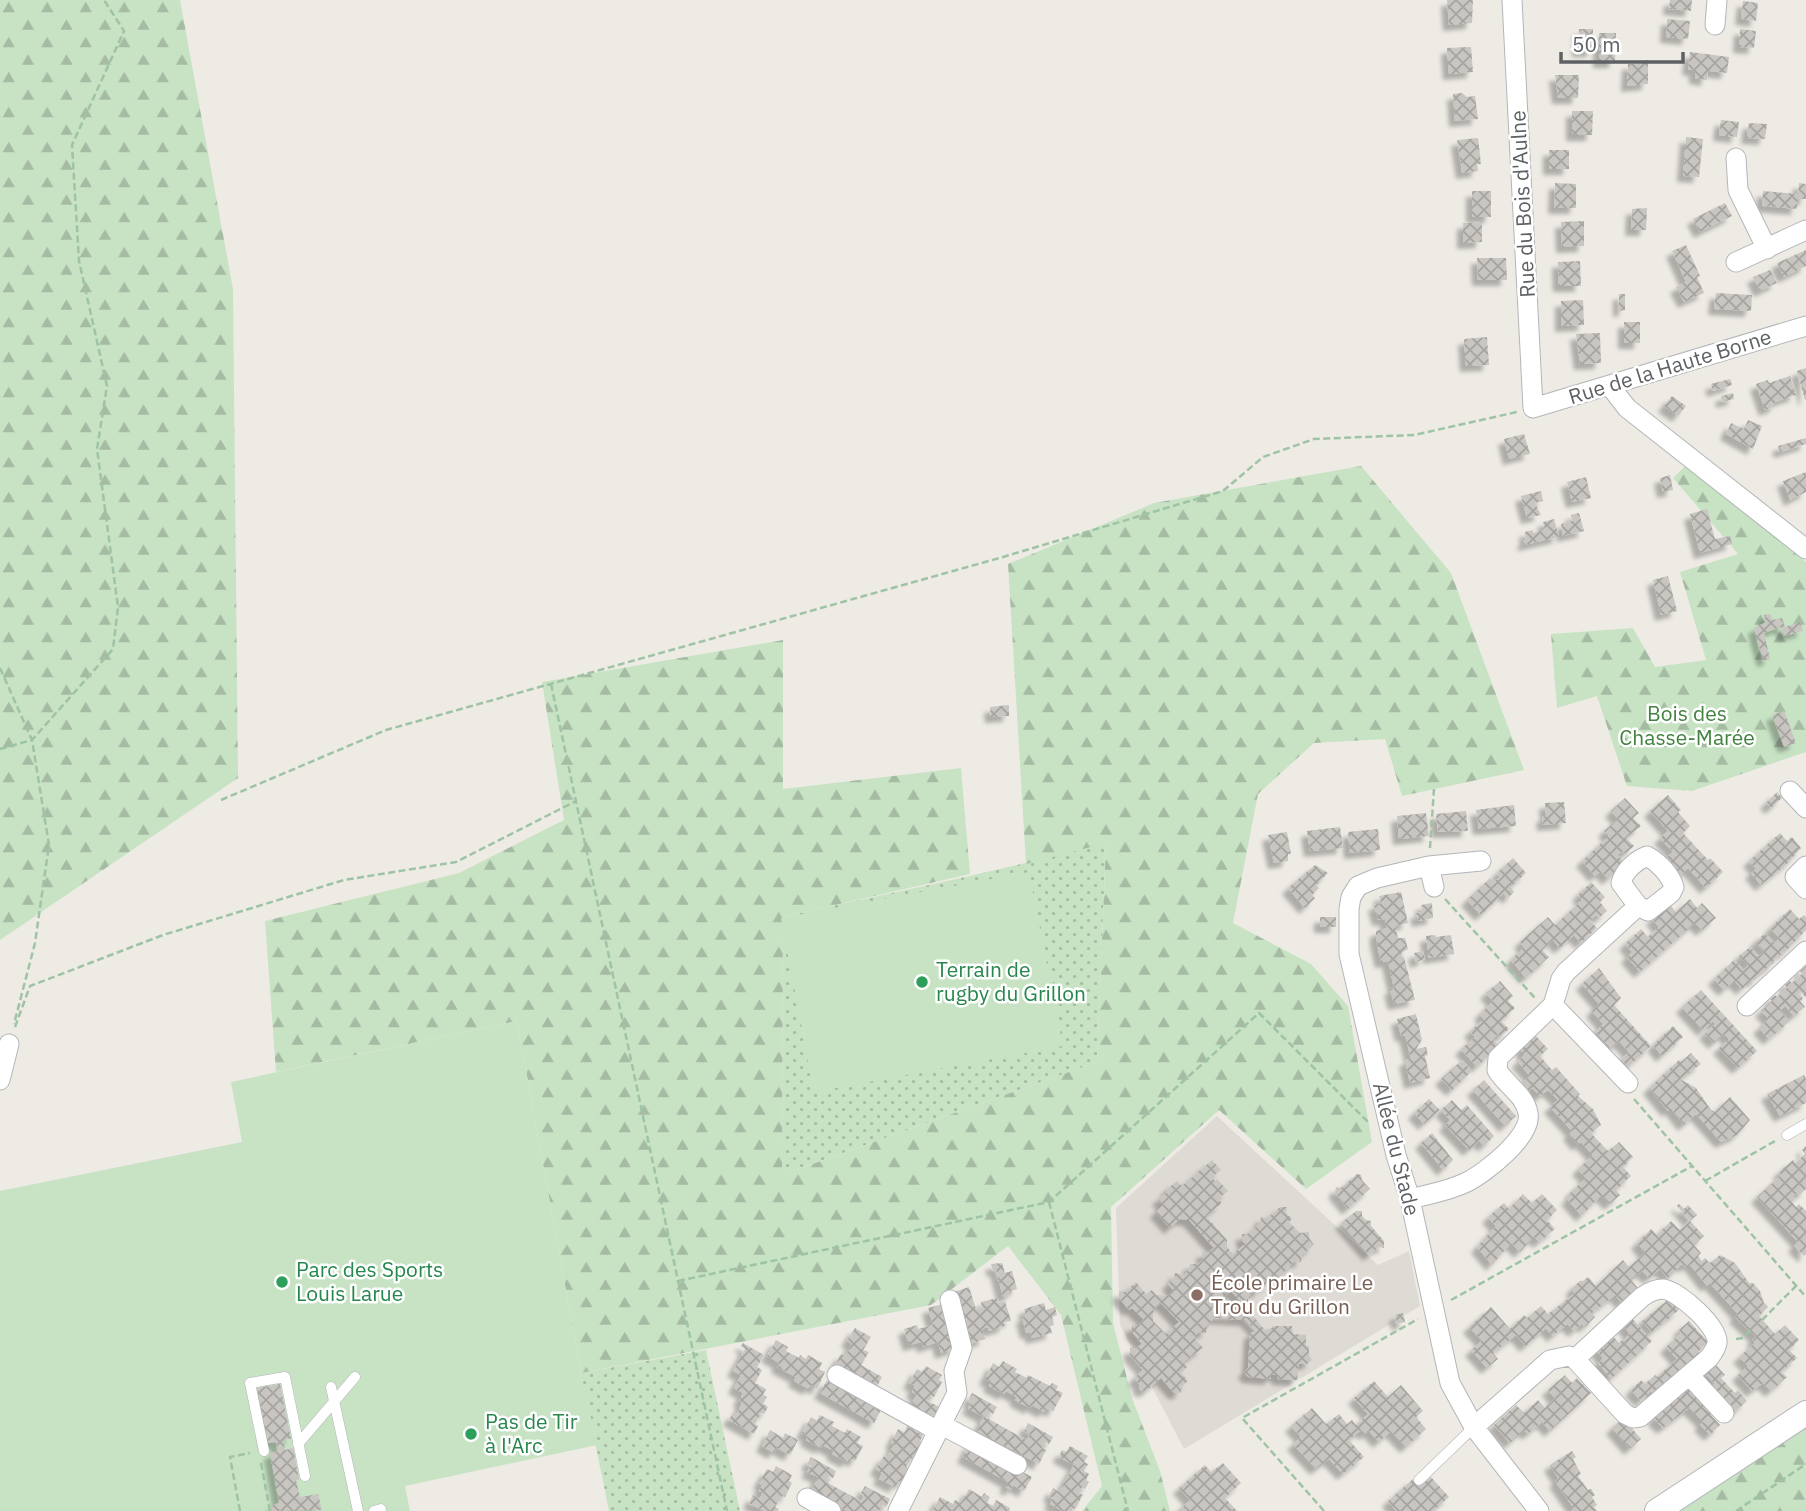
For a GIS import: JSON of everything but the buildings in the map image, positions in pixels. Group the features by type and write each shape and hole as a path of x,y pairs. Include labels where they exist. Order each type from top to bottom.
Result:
{"street":[{"name":"Rue du Bois d'Aulne","path":"1513,0 1533,408"},
{"path":"1715,25 1717,0"},
{"path":"1736,158 1738,190 1767,249"},
{"path":"1736,262 1806,230"},
{"name":"Rue de la Haute Borne","path":"1533,408 1806,326"},
{"path":"1610,386 1627,408 1806,549"},
{"path":"1790,791 1806,808"},
{"name":"Allée du Stade","path":"1480,861 1429,866 1377,878 1358,886 1351,897 1349,909 1349,954 1396,1155 1410,1199 1450,1383 1474,1427 1539,1511"},
{"path":"1429,866 1434,887"},
{"path":"1806,866 1795,877 1806,889"},
{"path":"1410,1199 1466,1183 1482,1173 1521,1136 1529,1120 1524,1100 1501,1076 1497,1064 1503,1053 1550,1008 1566,972 1638,906"},
{"path":"1747,1006 1806,951"},
{"path":"1550,1008 1628,1083"},
{"path":"0,1080 9,1044"},
{"path":"1474,1427 1550,1360 1569,1356 1575,1359 1625,1414 1633,1418 1646,1415 1709,1358 1715,1350 1716,1334 1683,1298 1662,1289 1653,1290 1575,1359"},
{"path":"898,1511 957,1394 954,1371 962,1348 950,1300"},
{"path":"837,1375 1017,1465"},
{"path":"1690,1376 1724,1413"},
{"path":"1657,1511 1806,1413"},
{"path":"807,1499 831,1511"}],"lane":[{"path":"1787,1135 1806,1124"},
{"path":"262,1451 250,1384 285,1377 305,1476"},
{"path":"299,1444 355,1377"},
{"path":"331,1387 358,1511"},
{"path":"1419,1480 1474,1427"}],"path":[{"path":"0,749 32,740 113,649 118,607 97,449 107,386 79,261 72,145 124,31 104,0"},
{"path":"220,800 386,730 990,561 1223,491 1264,457 1314,439 1414,435 1533,408"},
{"path":"0,668 32,740 49,845 35,943 9,1044"},
{"path":"551,684 727,1511"},
{"path":"1429,866 1434,789"},
{"path":"9,1044 30,986 163,935 344,880 456,862 576,801"},
{"path":"1434,887 1550,1008"},
{"path":"678,1282 1049,1202 1259,1013 1373,1127"},
{"path":"1628,1083 1634,1099 1806,1297"},
{"path":"1705,1181 1787,1135"},
{"path":"1324,1511 1242,1418 1692,1166"},
{"path":"1049,1202 1128,1511"},
{"path":"1762,1320 1796,1286"},
{"path":"240,1511 230,1457 262,1451 270,1511"},
{"path":"1736,1511 1806,1464"}],"shaded area":[{"path":"1217,1116 1378,1265 1409,1251 1420,1306 1184,1449 1120,1325 1116,1208"}],"green space":[{"path":"0,0 180,0 233,289 238,778 0,940"},
{"name":"Bois des Chasse-Marée","path":"1687,464 1806,562 1806,752 1692,791 1627,786 1597,696 1557,708 1551,634 1633,628 1655,667 1706,660 1680,572 1738,554 1673,478"},
{"path":"1361,466 1451,573 1524,770 1402,796 1385,739 1314,743 1258,794 1233,923 1311,964 1348,1006 1372,1142 1306,1189 1219,1110 1111,1207 1113,1323 1132,1398 1160,1471 1170,1511 1082,1511 1102,1486 1061,1315 1008,1246 931,1305 581,1373 517,1021 276,1072 265,921 459,873 564,820 542,682 783,640 783,789 961,768 970,874 783,917 782,1175 1097,1062 1106,843 1026,864 1008,564 1154,503"},
{"path":"1106,842 1097,1062 782,1175 783,917"},
{"name":"Terrain de rugby du Grillon","path":"1029,872 1063,1046 814,1092 781,918"},
{"name":"Parc des Sports Louis Larue","path":"517,1021 581,1373 597,1445 405,1486 410,1511 0,1511 0,1191 242,1142 231,1082"},
{"path":"706,1350 740,1511 609,1511 581,1373"},
{"path":"1806,1413 1806,1511 1657,1511"}],"place":[{"name":"Terrain de rugby du Grillon","path":"922,982"},
{"name":"Parc des Sports Louis Larue","path":"282,1282"},
{"name":"École primaire Le Trou du Grillon","path":"1197,1295"},
{"name":"Pas de Tir à l'Arc","path":"471,1434"}]}
